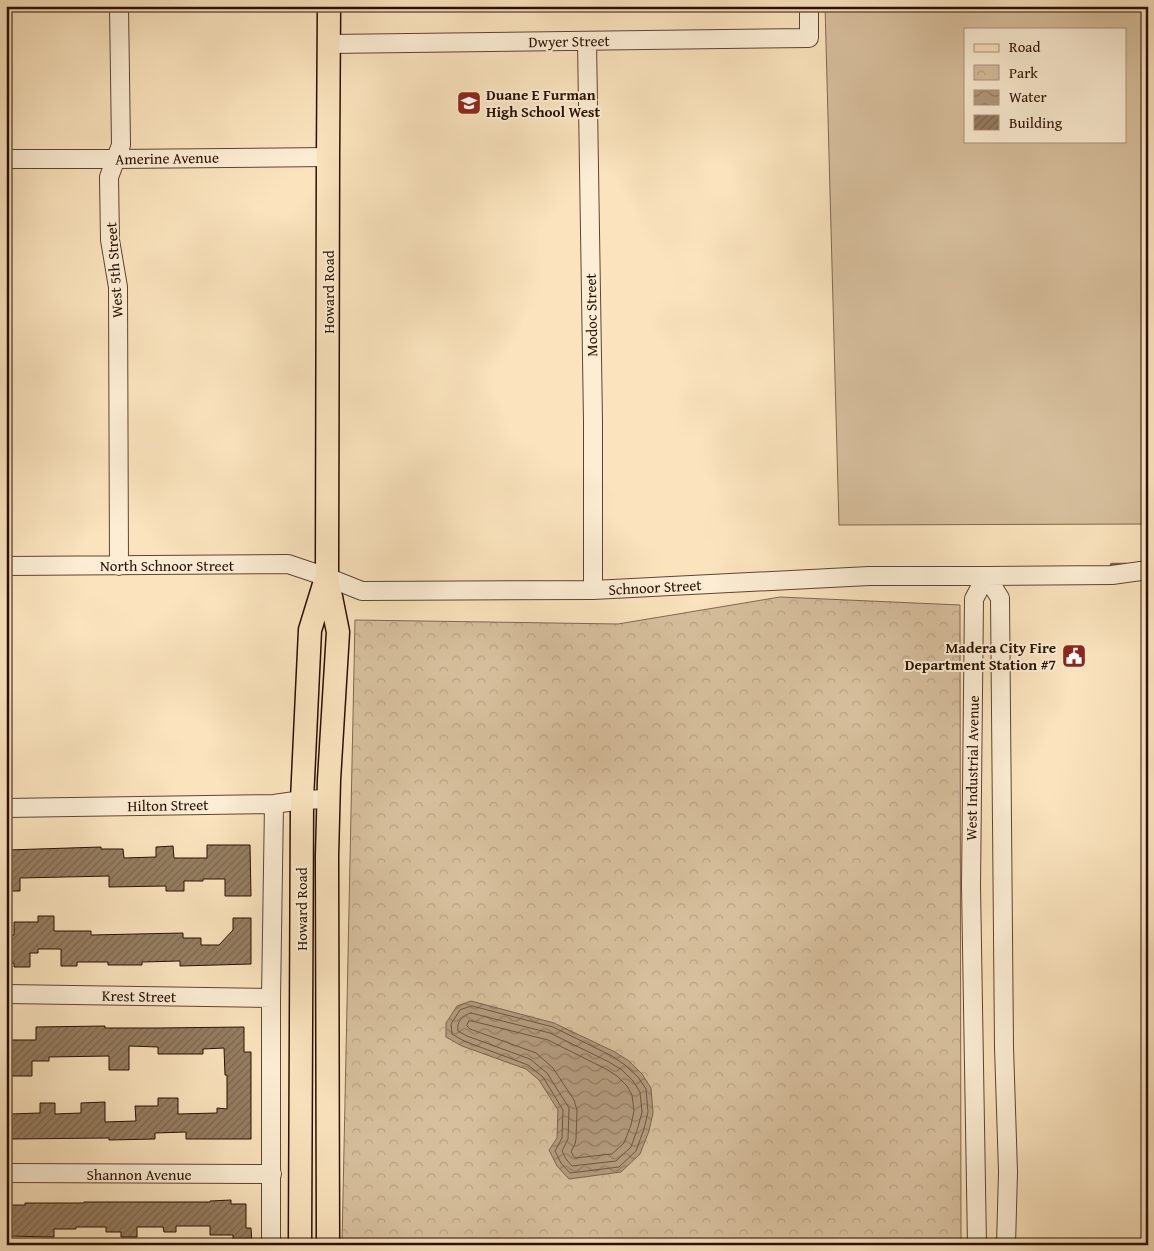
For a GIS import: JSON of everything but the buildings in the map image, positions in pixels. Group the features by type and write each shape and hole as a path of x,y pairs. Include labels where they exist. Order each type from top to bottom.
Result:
{"main road":[{"name":"Howard Road","path":"328,1245 327,856 328,800 338,632 327,577 329,6"},
{"name":"Howard Road","path":"300,1245 302,800 310,630 327,577"},
{"path":"300,1026 313,1062 313,1090 317,1106 328,1114"}],"street":[{"name":"West 5th Street","path":"119,6 121,145 109,177 110,240 118,287 119,566"},
{"name":"Dwyer Street","path":"329,44 808,38 809,6"},
{"name":"Modoc Street","path":"586,41 593,421 593,590"},
{"name":"Amerine Avenue","path":"6,159 328,157"},
{"name":"North Schnoor Street","path":"6,566 288,564 327,577"},
{"name":"Schnoor Street","path":"327,577 362,591 593,590 869,576 1112,575 1148,570"},
{"name":"West Industrial Avenue","path":"976,1245 971,886 974,599 986,576 1000,598 1004,1047 1008,1172 1006,1245"},
{"name":"Hilton Street","path":"6,808 274,804 302,800 328,800"},
{"path":"271,1245 271,998 274,804"},
{"name":"Krest Street","path":"6,994 271,998"},
{"name":"Shannon Avenue","path":"6,1173 272,1174"}],"green space":[{"path":"825,6 1148,6 1148,524 839,525"},
{"path":"780,597 960,605 961,1245 342,1245 355,620 618,624"}],"water":[{"path":"471,1001 554,1023 615,1052 629,1061 642,1074 651,1088 653,1113 649,1131 640,1154 621,1172 569,1179 557,1166 549,1150 557,1138 558,1110 539,1080 526,1069 462,1046 446,1037 446,1023 457,1006"}],"waterway":[{"path":"1112,565 1126,565"}],"place":[{"name":"Duane E Furman High School West","path":"469,103"},
{"name":"Madera City Fire Department Station #7","path":"1074,656"}]}
